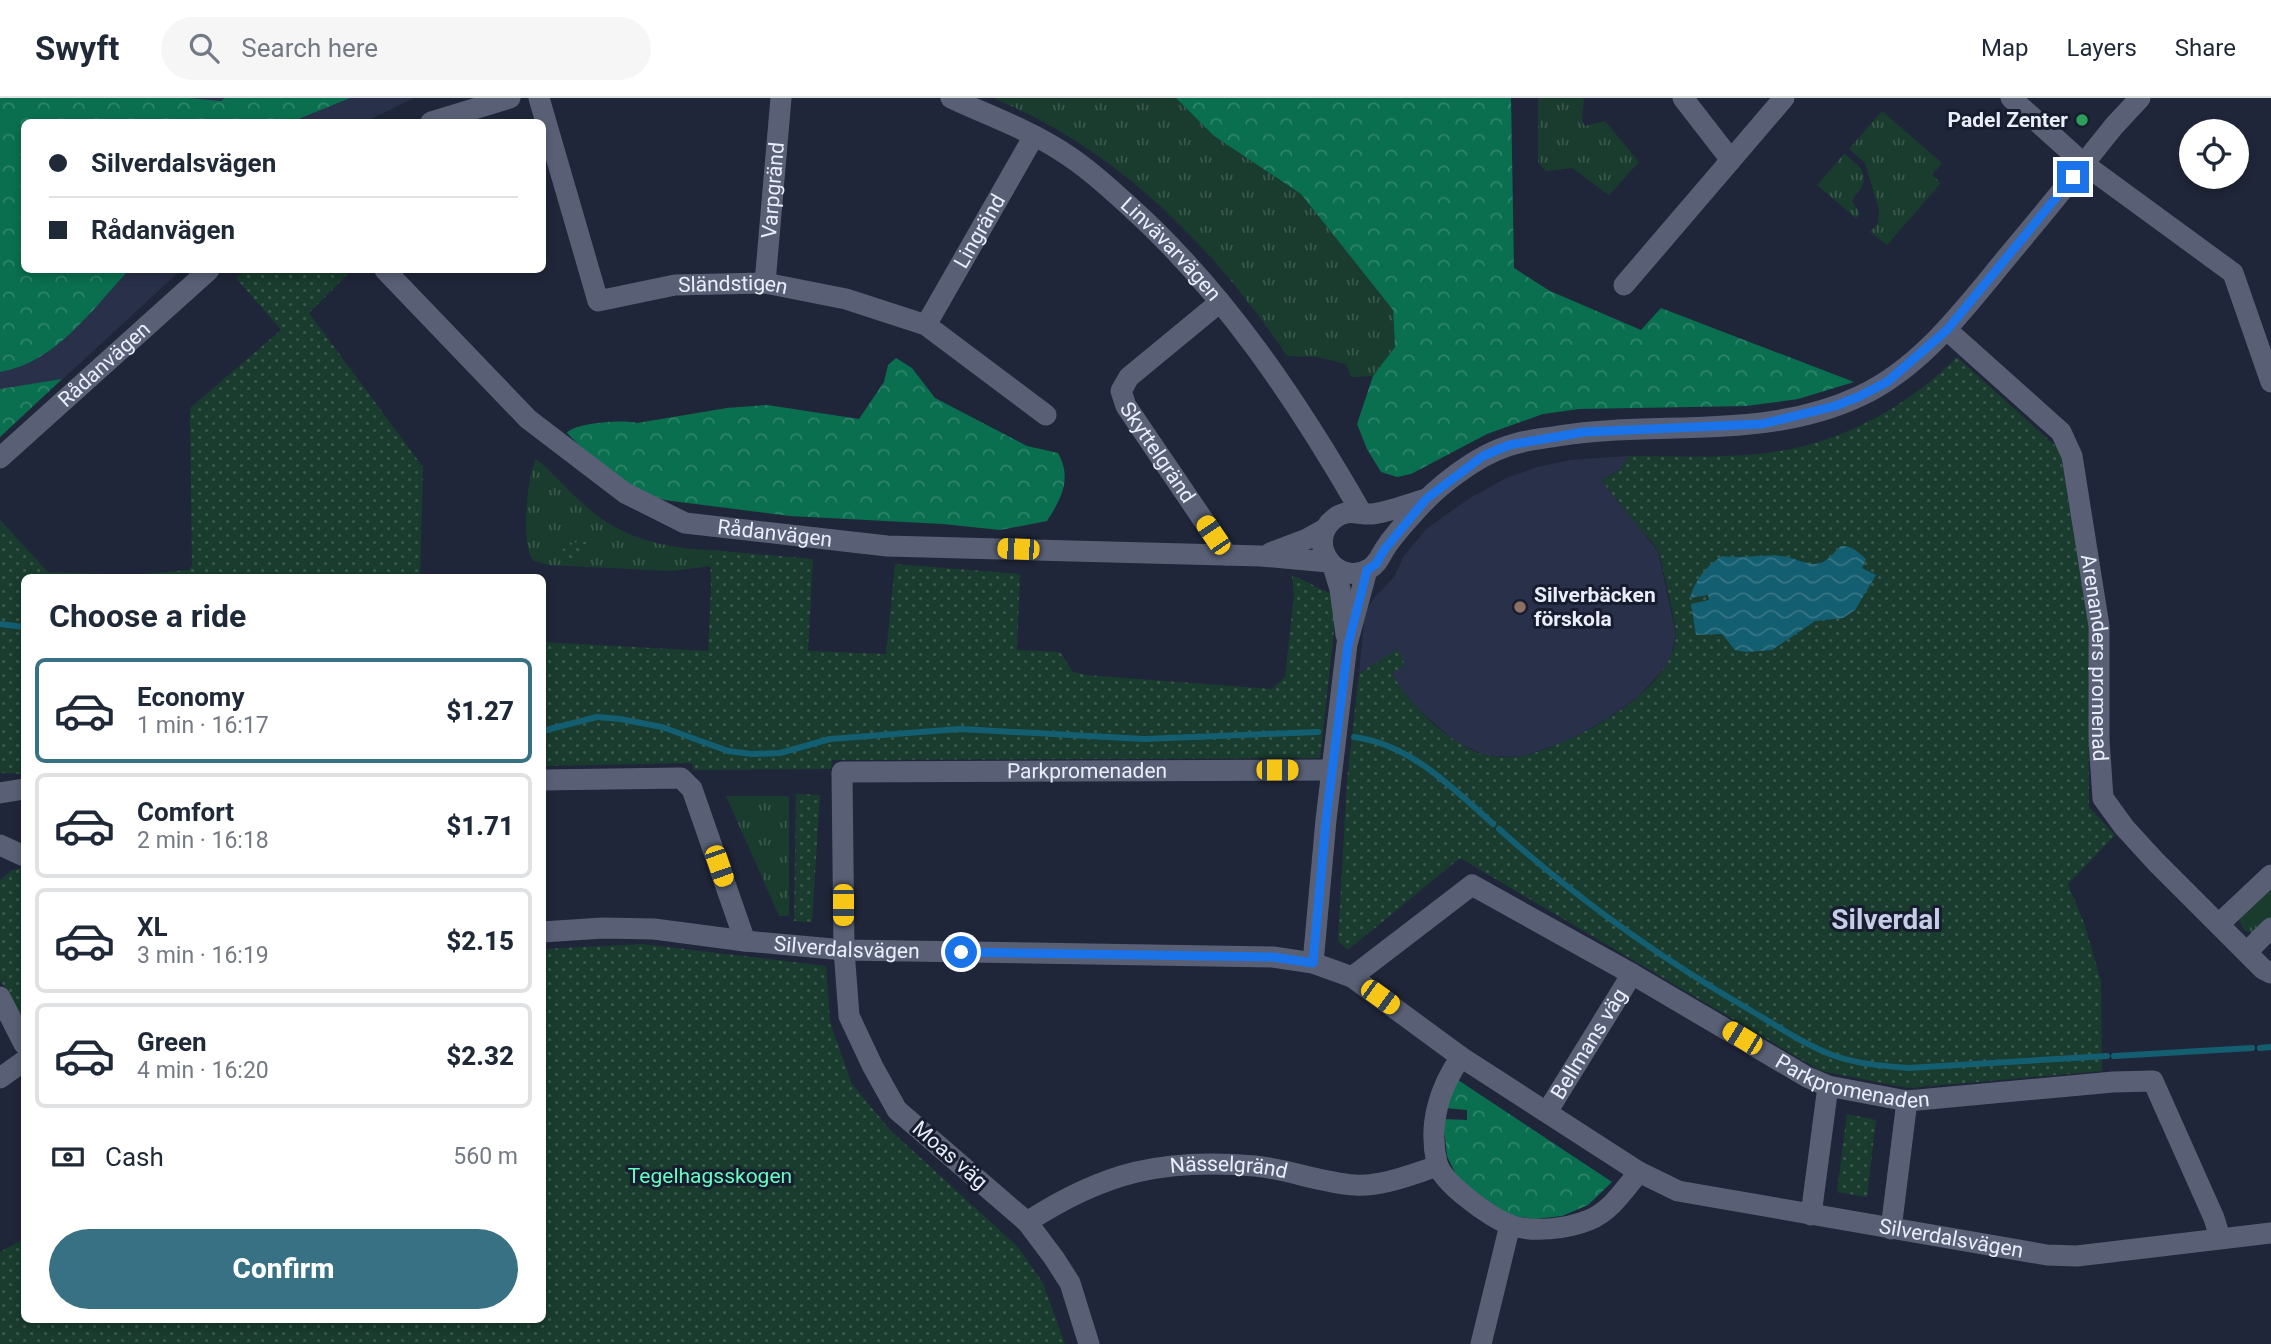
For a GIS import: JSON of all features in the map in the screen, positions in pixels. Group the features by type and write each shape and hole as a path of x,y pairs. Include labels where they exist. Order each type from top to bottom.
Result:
{"street":[{"path":"441,119 510,98"},
{"name":"Sländstigen","path":"539,98 545,119"},
{"name":"Varpgränd","path":"765,283 781,98"},
{"name":"Linvävarvägen","path":"951,98 1057,148 1091,172 1150,225 1196,272 1281,382 1331,464 1365,513"},
{"path":"1683,98 1731,160"},
{"path":"1624,285 1784,98"},
{"path":"2011,98 2084,164 2233,272 2271,382"},
{"name":"Rådanvägen","path":"2114,126 2124,98"},
{"name":"Rådanvägen","path":"388,273 528,419 625,494 685,523 887,546 1261,556 1330,564 1346,573 1357,574 1376,564 1384,550 1426,499 1483,456 1522,442 1584,432 1762,424 1835,406 1887,382 1947,330 2140,98"},
{"name":"Sländstigen","path":"546,123 589,278 598,301 675,285 765,283 846,299 926,325 1046,415"},
{"name":"Lingränd","path":"926,325 1034,136"},
{"name":"Rådanvägen","path":"0,458 206,273"},
{"name":"Skyttelgränd","path":"1220,302 1129,377 1121,391 1126,406 1227,555"},
{"name":"Arenanders promenad","path":"1947,330 2062,432 2072,456 2099,626 2099,740 2103,797 2124,827 2263,969 2271,973"},
{"name":"Linvävarvägen","path":"1329,524 1335,505 1331,464"},
{"name":"Rådanvägen","path":"1261,556 1307,539 1350,511 1365,513 1426,499"},
{"path":"1365,513 1379,524 1384,550"},
{"path":"1329,524 1322,548 1340,589 1348,645"},
{"path":"1313,963 1331,770 1348,645 1367,570"},
{"name":"Parkpromenaden","path":"842,772 1331,770"},
{"name":"Moas väg","path":"842,772 844,950 849,1016 897,1110 1027,1222 1054,1258 1069,1283 1089,1344"},
{"path":"546,780 681,778 692,789 745,941"},
{"path":"2219,924 2271,875"},
{"name":"Parkpromenaden","path":"1352,977 1472,885 1632,974 1807,1077 1828,1086 1907,1101 2113,1082 2153,1081 2214,1218 2220,1238"},
{"name":"Silverdalsvägen","path":"546,932 603,928 654,929 844,950 1273,957 1313,963 1352,977 1461,1057 1639,1172 1678,1191 2047,1255 2077,1256 2271,1233"},
{"path":"2247,952 2271,928"},
{"name":"Bellmans väg","path":"1547,1112 1632,974"},
{"path":"0,997 21,1038"},
{"path":"1461,1057 1441,1094 1433,1124 1438,1166 1458,1192 1510,1225 1553,1230 1590,1219 1612,1205 1639,1172"},
{"path":"0,1078 21,1063"},
{"path":"1811,1215 1828,1086"},
{"path":"1891,1229 1907,1101"},
{"name":"Nässelgränd","path":"1027,1222 1059,1201 1092,1185 1158,1166 1208,1163 1258,1166 1357,1185 1381,1183 1438,1166"},
{"path":"1481,1344 1510,1225"}],"shaded area":[{"path":"0,98 414,98 371,119 21,119 21,273 178,273 0,437"},
{"name":"Silverbäcken förskola","path":"1629,456 1619,471 1601,480 1658,551 1676,634 1670,662 1640,695 1607,719 1565,742 1520,757 1488,756 1457,743 1419,710 1399,687 1392,672 1398,650 1359,673 1365,613 1374,598 1394,577 1404,556 1426,529 1470,498 1506,478 1537,467 1570,460"}],"green space":[{"path":"0,98 189,98 221,101 225,98 350,98 298,119 21,119 21,273 126,273 87,317 56,346 20,367 0,372"},
{"path":"993,98 1176,98 1214,136 1301,194 1393,310 1395,347 1373,376 1351,377 1346,364 1318,357 1287,356 1227,276 1159,205 1122,173 1082,145 1039,119"},
{"path":"1176,98 1511,98 1514,268 1550,291 1641,330 1661,308 1854,382 1798,399 1746,406 1579,409 1543,414 1487,434 1411,474 1397,477 1381,472 1367,449 1357,424 1373,376 1395,347 1393,310 1301,194 1214,136"},
{"path":"1538,98 1584,98 1582,121 1585,126 1605,121 1639,162 1609,195 1572,168 1546,171 1538,162"},
{"path":"1882,111 1942,163 1932,175 1941,183 1887,245 1870,232 1878,223 1879,210 1865,163 1849,149"},
{"path":"1844,154 1860,168 1864,176 1862,187 1852,201 1860,214 1856,218 1817,185"},
{"path":"242,273 349,273 309,313 423,467 420,574 142,574 188,570 192,566 190,408 281,330 236,278"},
{"path":"1957,357 2060,450 2088,622 2089,807 2115,835 2068,884 2084,923 2101,981 2102,1071 1908,1088 1821,1071 1460,858 1348,950 1338,941 1347,781 1359,673 1398,649 1405,666 1392,673 1421,712 1448,736 1477,752 1491,756 1523,756 1593,728 1641,695 1659,675 1672,654 1676,633 1658,550 1601,480 1619,471 1629,456 1758,454 1814,443 1866,423 1891,409 1914,394"},
{"path":"896,358 912,368 935,398 1027,446 1058,453 1065,479 1061,496 1047,521 1000,530 943,524 790,516 664,500 614,480 567,433 579,427 599,423 637,423 727,408 767,405 859,419 884,382 888,365"},
{"path":"62,379 0,437 0,389"},
{"path":"536,459 601,519 645,540 710,550 711,566 671,571 549,565 534,561 527,542 526,512"},
{"path":"0,520 48,572 103,574 21,574 21,774 0,773"},
{"path":"577,542 589,542 585,553 574,559 556,561 564,548"},
{"path":"710,550 813,559 808,651 886,654 895,564 1020,574 1017,650 1060,652 1073,672 1086,675 1272,689 1285,677 1294,595 1292,576 1297,577 1331,593 1335,618 1320,758 832,760 831,769 694,770 692,763 546,766 546,642 708,651"},
{"path":"796,794 820,795 812,922 794,921"},
{"path":"726,796 789,796 789,916 779,916"},
{"path":"21,868 21,1015 0,980 0,880 12,870"},
{"path":"2271,883 2271,920 2252,933 2244,930 2239,921 2241,914"},
{"name":"Tegelhagsskogen","path":"643,944 826,966 830,1022 852,1084 890,1130 1018,1247 1043,1283 1065,1344 0,1344 0,1252 21,1241 21,1323 546,1323 546,949"},
{"path":"1455,1078 1612,1182 1588,1205 1562,1216 1535,1219 1504,1215 1459,1181 1447,1156 1443,1119 1467,1120 1467,1110 1444,1108"},
{"path":"1847,1114 1876,1120 1867,1197 1837,1192"}],"water":[{"path":"1841,546 1852,548 1860,554 1866,559 1862,568 1876,575 1855,610 1843,618 1815,621 1772,650 1735,650 1722,634 1696,635 1691,604 1709,600 1708,595 1690,598 1692,591 1702,574 1722,556 1782,556 1816,564 1826,560"}],"waterway":[{"path":"0,624 21,627"},
{"path":"546,730 597,717 620,719 662,727 728,751 752,754 780,753 830,739 960,729 1144,739 1318,732"},
{"path":"1354,737 1394,748 1412,758 1446,782 1493,824"},
{"path":"1499,829 1558,880 1652,948 1791,1035 1835,1056 1862,1063 1908,1068 2107,1056"},
{"path":"2260,1048 2271,1047"},
{"path":"2114,1056 2252,1048"}],"place":[{"name":"Padel Zenter","path":"2082,120"},
{"name":"Silverbäcken förskola","path":"1520,607"}],"district":[{"name":"Silverdal","path":"1886,919"}],"route":[{"path":"961,952 1273,957 1313,963 1326,820 1348,645 1367,570 1380,560 1384,550 1426,499 1483,456 1509,445 1584,432 1762,424 1811,413 1858,397 1887,382 1947,330 2073,177"}]}
